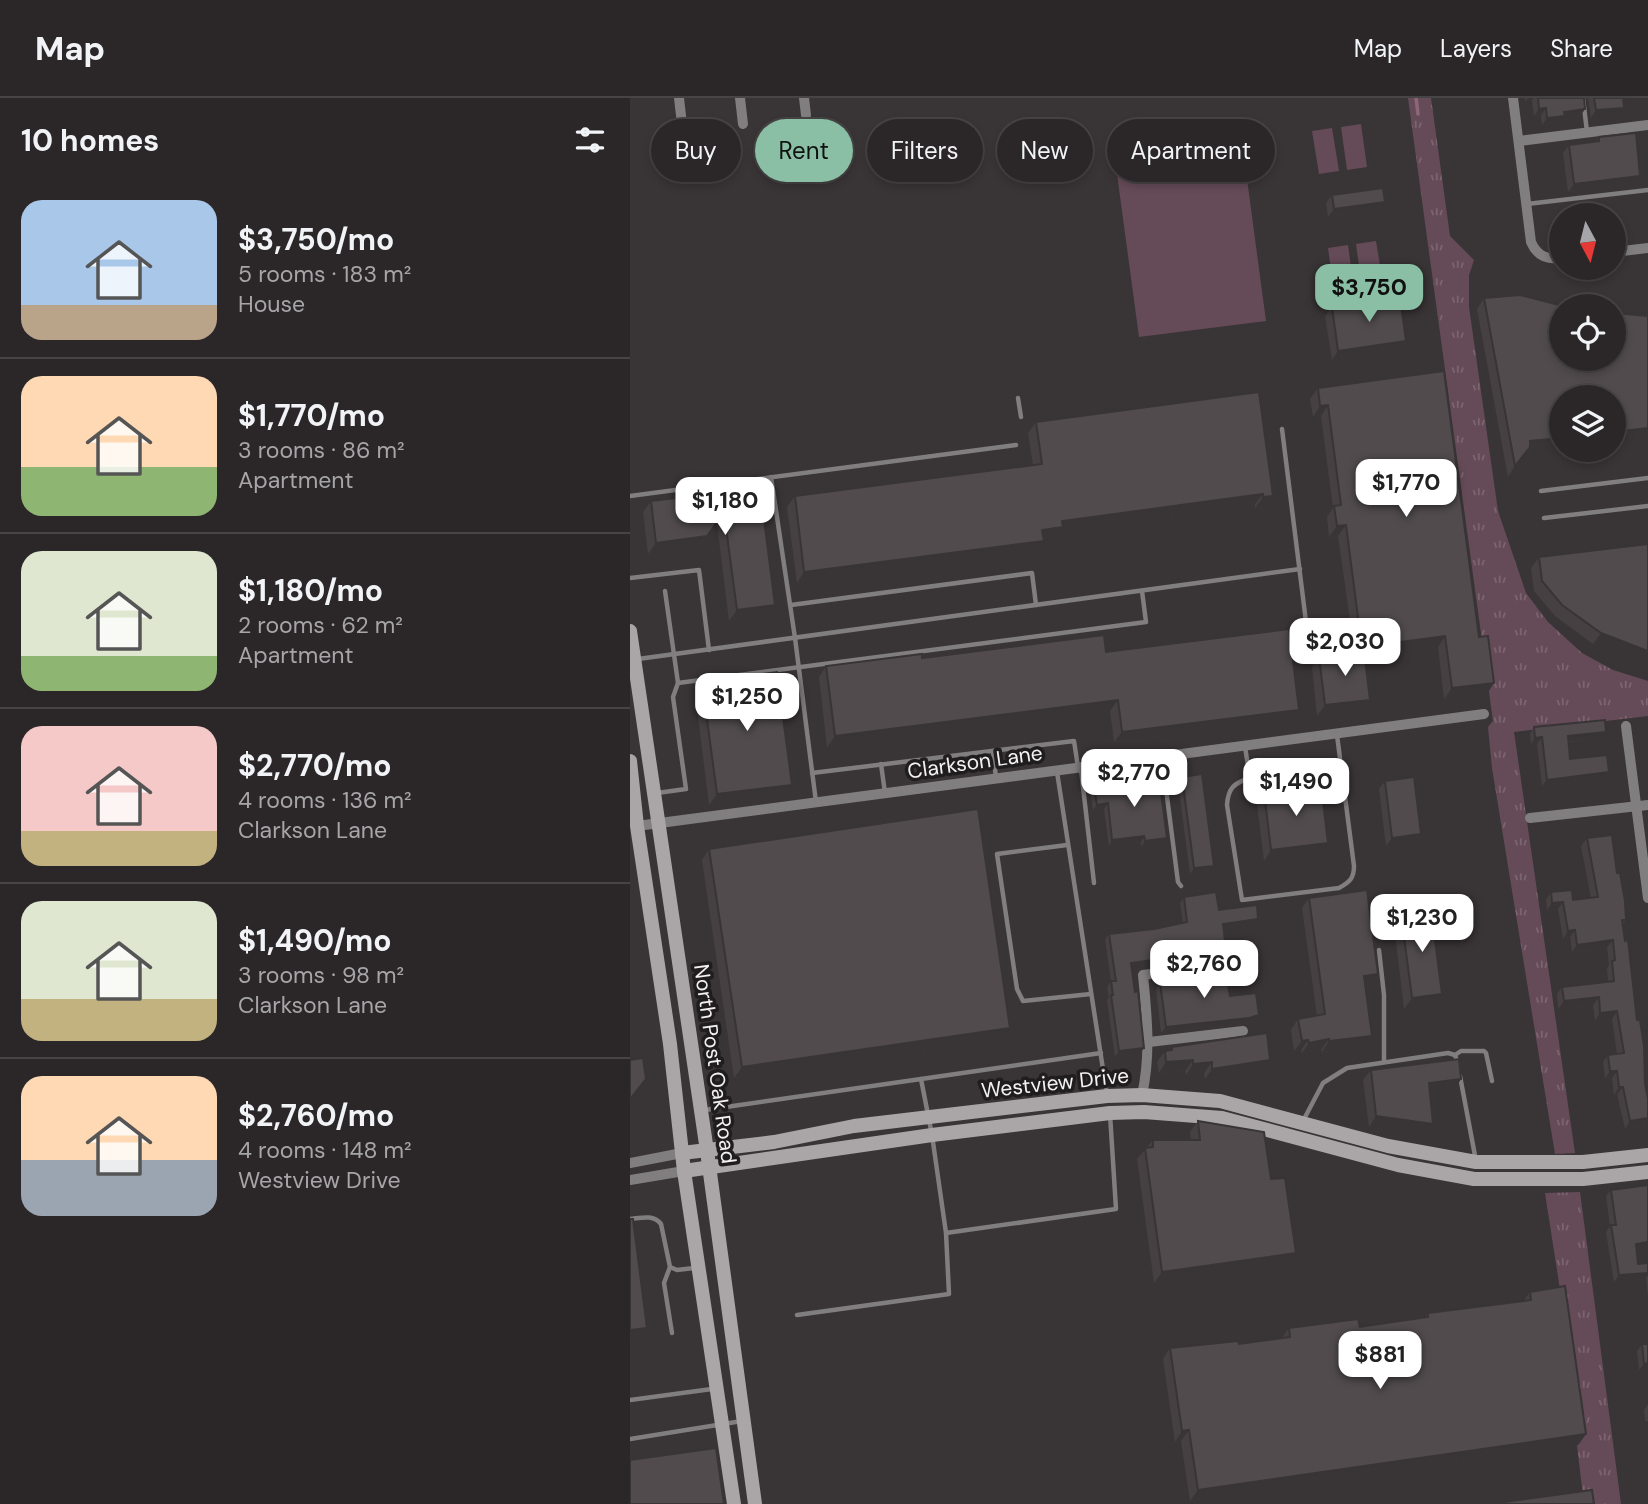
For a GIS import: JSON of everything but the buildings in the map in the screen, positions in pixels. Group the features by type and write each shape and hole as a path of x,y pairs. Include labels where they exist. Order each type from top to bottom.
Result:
{"main road":[{"name":"North Post Oak Road","path":"630,631 707,1151 755,1504"},
{"name":"North Post Oak Road","path":"630,761 637,826 670,1044 684,1171 734,1504"},
{"name":"Westview Drive","path":"682,1153 774,1142 854,1126 1107,1096 1142,1095 1220,1101 1388,1146 1476,1162 1583,1162 1648,1155"},
{"name":"Westview Drive","path":"684,1171 932,1135 1110,1113 1144,1112 1222,1118 1398,1165 1474,1178 1583,1179 1648,1172"}],"street":[{"path":"679,98 681,119"},
{"path":"740,98 743,124"},
{"path":"804,98 806,115"},
{"path":"1513,98 1531,242 1540,255 1549,260"},
{"path":"1518,141 1648,125"},
{"path":"1626,251 1648,248"},
{"name":"Clarkson Lane","path":"637,826 1484,714"},
{"path":"1626,726 1648,898"},
{"path":"1530,818 1648,805"},
{"path":"1142,1095 1149,1042 1143,975 1218,965"},
{"path":"1149,1042 1243,1031"},
{"name":"Westview Drive","path":"630,1163 682,1153"},
{"name":"Westview Drive","path":"630,1180 684,1171"}],"lane":[{"path":"1583,98 1587,132"},
{"path":"1526,204 1648,190"},
{"path":"1018,398 1021,417"},
{"path":"1282,429 1310,654"},
{"path":"630,496 1016,445"},
{"path":"771,477 816,803"},
{"path":"1541,491 1648,478"},
{"path":"1544,518 1648,506"},
{"path":"635,660 1300,569"},
{"path":"630,578 699,570 709,650"},
{"path":"790,605 1032,573 1036,605"},
{"path":"654,793 686,789 673,697 678,683 666,591"},
{"path":"678,683 1146,622 1142,591"},
{"path":"1336,734 1341,768 1354,866 1354,875 1349,883 1339,888 1242,900 1227,805 1228,791 1237,782 1250,778 1341,768"},
{"path":"812,772 1074,741 1080,768 1094,883"},
{"path":"1245,746 1250,778"},
{"path":"993,751 996,779"},
{"path":"1162,757 1178,882 1181,886"},
{"path":"881,764 885,793"},
{"path":"946,1233 1116,1209 1110,1113 1056,771"},
{"path":"1068,845 997,855 1017,989 1023,1001 1091,994"},
{"path":"650,916 671,913"},
{"path":"1379,950 1384,995 1384,1062"},
{"path":"1455,1055 1461,1051 1484,1051 1492,1081"},
{"path":"1302,1122 1323,1083 1347,1068 1448,1052 1455,1055"},
{"path":"700,1111 1101,1053"},
{"path":"1455,1055 1476,1162"},
{"path":"797,1315 949,1294 946,1233 921,1079"},
{"path":"630,1220 651,1217 657,1219 661,1224 670,1267 677,1270 699,1268"},
{"path":"670,1267 664,1283 671,1333"},
{"path":"630,1400 717,1388"},
{"path":"630,1438 743,1421"}],"green space":[{"path":"1408,98 1431,98 1450,236 1474,260 1469,275 1469,307 1498,511 1526,593 1548,622 1582,653 1613,670 1648,681 1648,716 1514,732 1575,1153 1555,1154 1492,768 1488,727 1493,721"},
{"path":"1361,124 1367,167 1347,170 1341,127"},
{"path":"1332,128 1339,171 1319,174 1312,131"},
{"path":"1118,182 1247,182 1266,321 1139,337"},
{"path":"1376,241 1383,284 1362,287 1356,244"},
{"path":"1348,245 1354,288 1334,291 1328,248"},
{"path":"1580,1192 1621,1504 1584,1504 1570,1387 1575,1386 1545,1193"}],"waterway":[{"path":"1416,98 1418,114"}]}
